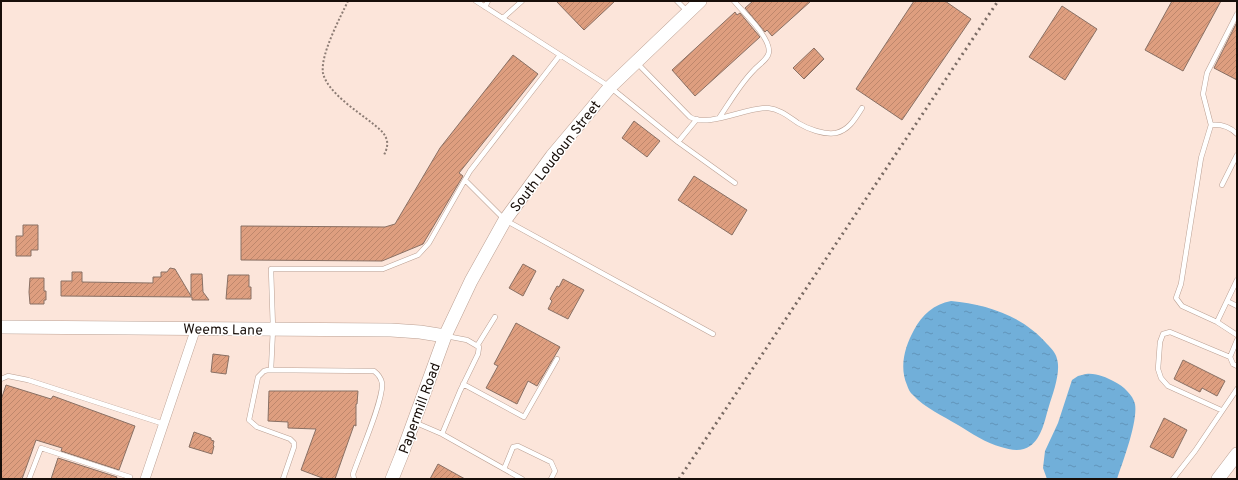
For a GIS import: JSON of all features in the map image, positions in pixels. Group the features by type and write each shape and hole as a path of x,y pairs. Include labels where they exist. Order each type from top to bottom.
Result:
{"main road":[{"name":"South Loudoun Street","path":"445,336 471,281 505,220 552,156 610,87 700,1"},
{"name":"Weems Lane","path":"1,327 391,330 420,332 445,336"},
{"name":"Papermill Road","path":"392,479 445,336"},
{"path":"1218,479 1237,454"}],"street":[{"path":"146,479 196,328"}],"lane":[{"path":"476,1 610,87 678,142 735,183"},
{"path":"485,7 488,1"},
{"path":"503,18 522,1"},
{"path":"677,1 688,12"},
{"path":"719,118 753,70 768,57 769,53 767,43 762,35 734,1"},
{"path":"738,6 743,1"},
{"path":"1237,14 1207,73 1203,94 1211,125 1201,158 1181,284 1176,298 1182,306 1217,322 1237,335"},
{"path":"271,370 273,329 271,269 383,269 418,255 429,244 470,171 560,55"},
{"path":"636,62 690,117 697,119 719,118 758,109 771,108 782,112 805,126 824,133 834,133 849,126 862,108"},
{"path":"678,142 697,119"},
{"path":"1211,125 1219,124 1233,129 1237,134"},
{"path":"1222,185 1237,155"},
{"path":"465,180 505,220 713,334"},
{"path":"1217,322 1237,280"},
{"path":"1227,301 1237,306"},
{"path":"477,346 495,317"},
{"path":"1222,410 1168,386 1161,378 1158,369 1160,342 1163,334 1170,332 1230,357 1233,364 1237,366"},
{"path":"442,434 463,384 478,354 479,347 467,340 445,336"},
{"path":"1230,357 1237,340"},
{"path":"463,384 524,417 557,359"},
{"path":"283,479 294,448 294,443 290,439 257,428 249,420 258,377 264,371 271,370 374,371 381,378 382,385 379,404 353,474 354,479"},
{"path":"1,379 8,376 28,380 164,424"},
{"path":"1173,479 1195,451 1237,389"},
{"path":"414,422 442,434 522,479"},
{"path":"504,469 513,448 518,446 551,462 555,471 551,479"},
{"path":"29,479 41,448 130,477"}],"path":[{"path":"348,1 326,51 323,73 331,88 341,98 384,133 388,143 384,155"}],"water":[{"path":"951,301 977,305 1003,313 1015,319 1037,334 1056,355 1058,364 1057,376 1044,422 1034,443 1027,448 1020,450 1008,449 984,440 929,408 918,400 909,390 903,371 903,364 911,336 917,325 929,311 945,302"},
{"path":"1094,374 1108,378 1118,384 1130,394 1135,404 1132,431 1117,479 1047,479 1043,468 1045,451 1058,423 1072,380 1078,376"}],"building":[{"path":"556,1 615,1 584,30"},
{"path":"753,1 811,1 772,36 767,30 765,32 745,8"},
{"path":"914,1 945,1 971,19 902,120 856,89"},
{"path":"1172,1 1221,1 1183,71 1145,50"},
{"path":"1062,6 1097,29 1065,80 1029,57"},
{"path":"735,12 737,15 740,13 760,37 695,96 672,70"},
{"path":"1237,22 1237,80 1214,68"},
{"path":"814,48 824,59 804,79 793,68"},
{"path":"513,55 538,74 459,173 463,176 423,244 382,261 241,260 241,226 385,227 395,224 440,148"},
{"path":"634,121 660,141 647,157 622,138"},
{"path":"694,176 747,210 732,235 678,200"},
{"path":"23,225 38,225 38,250 31,250 31,256 16,256 16,236 23,236"},
{"path":"523,264 536,271 523,296 509,288"},
{"path":"170,268 175,269 191,296 191,274 202,274 203,292 209,300 192,300 192,297 61,296 61,281 72,281 72,272 82,272 82,282 153,283 153,277 161,277 161,272 167,272"},
{"path":"228,275 249,275 251,299 226,299"},
{"path":"30,278 44,278 46,300 44,300 44,304 30,304"},
{"path":"563,279 584,290 568,319 548,309 552,301 550,299 557,286 559,287"},
{"path":"516,323 560,347 537,386 528,381 517,404 486,388 498,366 494,364"},
{"path":"213,354 229,356 226,374 211,372"},
{"path":"1183,360 1225,381 1217,396 1202,388 1200,392 1174,379"},
{"path":"6,385 51,399 53,396 135,426 119,470 61,451 62,448 36,440 22,479 1,479 1,400"},
{"path":"269,391 358,391 356,404 356,426 354,425 335,479 325,479 301,470 316,429 288,428 288,422 268,421"},
{"path":"1164,418 1187,430 1173,458 1150,447"},
{"path":"194,432 211,438 211,440 214,441 212,454 189,447"},
{"path":"58,458 117,477 116,479 51,479"},
{"path":"438,464 465,479 430,479"}],"railway":[{"path":"679,479 998,1"}]}
